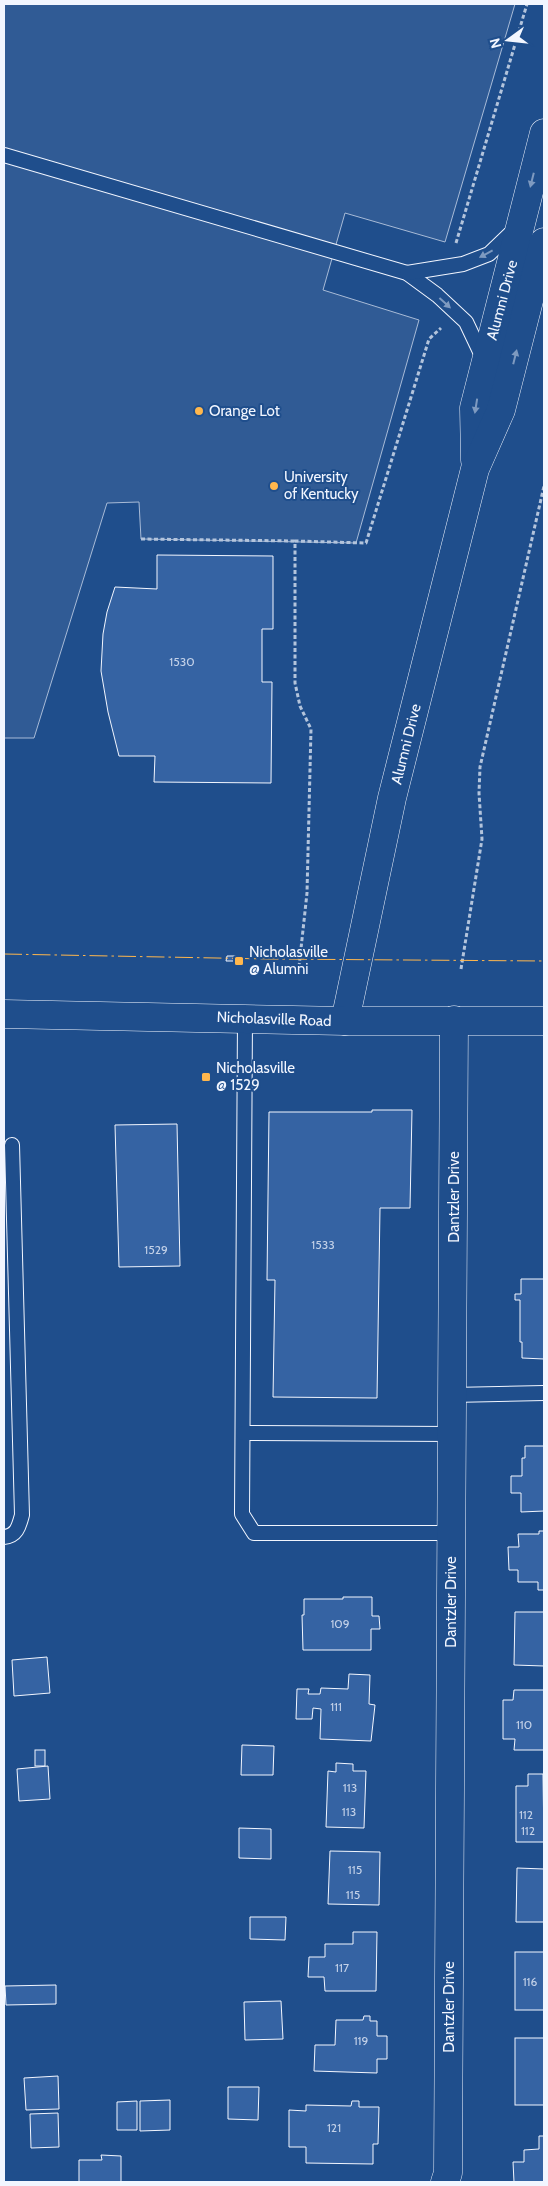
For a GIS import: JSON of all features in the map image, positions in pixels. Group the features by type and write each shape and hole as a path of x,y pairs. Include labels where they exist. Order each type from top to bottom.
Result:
{"main road":[{"name":"Alumni Drive","path":"475,469 474,408 544,133"},
{"name":"Alumni Drive","path":"345,1021 392,798 475,469 501,410 544,242"},
{"name":"Nicholasville Road","path":"4,1014 345,1021 544,1021"},
{"name":"Dantzler Drive","path":"448,2179 454,1020"}],"lane":[{"path":"4,155 407,273 436,295 466,322 485,363"},
{"path":"407,273 463,264 490,254 522,222"},
{"path":"245,1018 242,1514 254,1533 451,1533"},
{"path":"4,1537 11,1536 18,1530 22,1515 10,1292 12,1145"},
{"path":"452,1395 544,1393"},
{"path":"243,1433 452,1434"}],"path":[{"path":"458,248 456,243 527,4"},
{"path":"141,539 366,543 429,339 442,327"},
{"path":"461,968 482,839 479,793 480,767 544,486"},
{"path":"295,541 295,683 300,706 311,729 307,893 299,968"}],"shaded area":[{"name":"Orange Lot","path":"4,4 515,4 445,242 345,213 323,290 419,320 356,543 141,539 139,502 107,503 34,738 4,738"}],"building":[{"path":"157,555 273,556 273,629 262,629 262,682 272,682 271,783 154,782 155,756 119,756 108,712 101,671 103,634 107,612 115,587 157,589"},
{"path":"227,956 237,956 237,961 226,961"},
{"path":"372,1110 412,1110 410,1208 380,1208 377,1398 273,1397 275,1280 267,1280 269,1112 372,1112"},
{"path":"177,1124 180,1266 119,1267 115,1125"},
{"path":"521,1279 544,1279 544,1359 522,1358 520,1300 515,1300 515,1294 521,1294"},
{"path":"525,1446 544,1446 544,1511 521,1512 521,1493 511,1493 511,1476 522,1476 522,1458 525,1458"},
{"path":"539,1531 544,1531 544,1590 538,1590 538,1582 518,1582 518,1570 509,1570 508,1547 519,1547 518,1534 539,1534"},
{"path":"343,1597 372,1597 372,1616 379,1616 380,1629 371,1629 371,1650 303,1650 302,1615 304,1615 304,1599 343,1599"},
{"path":"515,1612 544,1612 544,1666 514,1665"},
{"path":"47,1657 50,1693 14,1696 12,1660"},
{"path":"349,1674 370,1675 369,1704 375,1705 371,1741 320,1739 321,1709 313,1708 312,1719 296,1719 297,1689 309,1689 308,1694 320,1694 321,1688 348,1689"},
{"path":"514,1690 544,1690 544,1750 514,1750 515,1739 503,1739 503,1700 513,1700"},
{"path":"242,1745 274,1746 273,1775 241,1775"},
{"path":"35,1750 45,1750 45,1766 35,1766"},
{"path":"336,1763 353,1764 353,1771 366,1771 364,1828 326,1827 328,1771 336,1772"},
{"path":"48,1766 50,1799 19,1801 17,1769"},
{"path":"528,1774 543,1774 544,1842 516,1842 516,1786 528,1786"},
{"path":"239,1828 271,1829 271,1859 239,1858"},
{"path":"330,1851 380,1852 379,1905 328,1904"},
{"path":"517,1868 544,1869 544,1922 516,1922"},
{"path":"250,1917 286,1917 285,1940 250,1939"},
{"path":"353,1932 377,1932 376,1991 325,1991 324,1977 308,1977 309,1957 325,1957 325,1944 353,1944"},
{"path":"515,1952 544,1952 544,2010 515,2010"},
{"path":"56,1985 56,2004 6,2005 5,1986"},
{"path":"281,2001 283,2039 245,2040 244,2002"},
{"path":"364,2016 370,2016 370,2021 377,2021 377,2036 387,2036 387,2059 377,2059 377,2073 314,2071 315,2045 335,2045 336,2020 363,2020"},
{"path":"515,2038 544,2038 544,2105 515,2105"},
{"path":"58,2076 59,2109 26,2110 24,2078"},
{"path":"228,2087 259,2087 258,2120 228,2119"},
{"path":"170,2100 170,2130 140,2131 140,2101"},
{"path":"137,2101 137,2130 117,2130 117,2102"},
{"path":"352,2101 359,2101 359,2107 379,2107 378,2144 373,2144 373,2164 306,2163 306,2147 289,2147 289,2110 306,2111 306,2105 351,2106"},
{"path":"58,2113 59,2147 31,2148 30,2114"},
{"path":"539,2136 544,2136 544,2182 514,2182 513,2162 524,2162 524,2150 539,2149"},
{"path":"101,2155 121,2156 121,2182 79,2182 79,2160 102,2160"}],"power":[{"path":"4,954 269,959 544,961"}],"place":[{"name":"Orange Lot","path":"199,411"},
{"name":"University of Kentucky","path":"274,486"},
{"name":"Nicholasville @ Alumni","path":"239,961"},
{"name":"Nicholasville @ 1529","path":"206,1077"}]}
